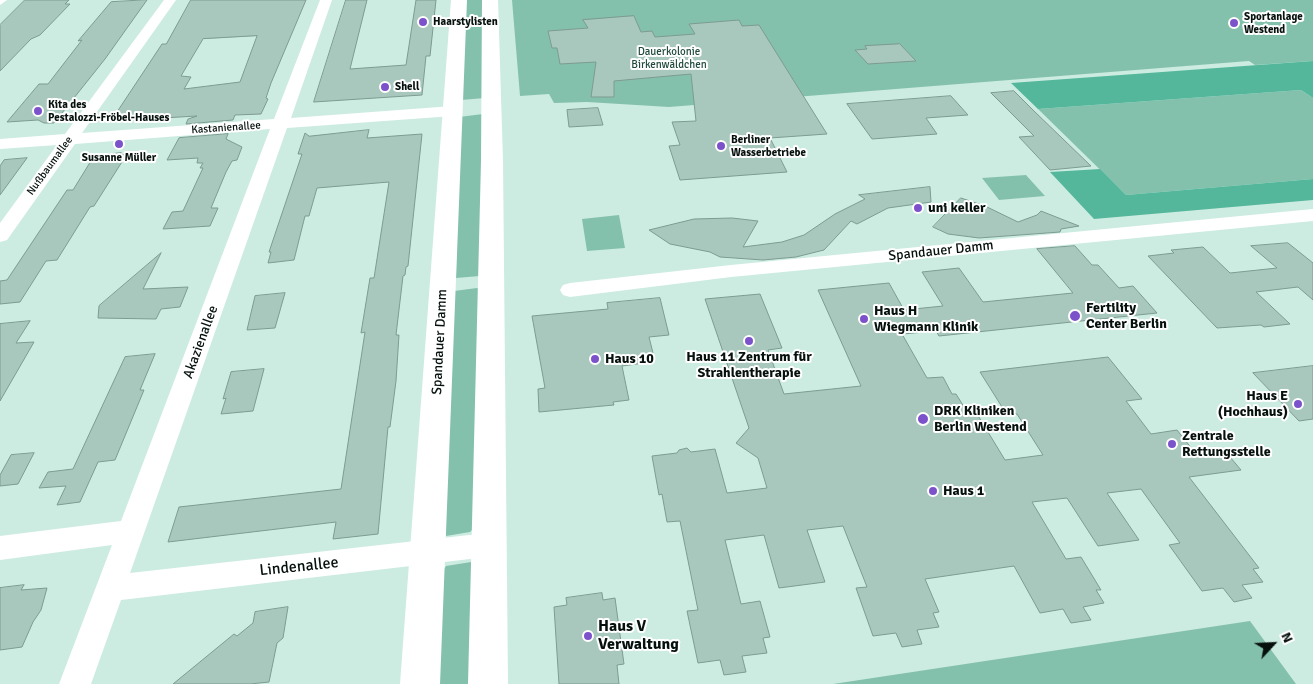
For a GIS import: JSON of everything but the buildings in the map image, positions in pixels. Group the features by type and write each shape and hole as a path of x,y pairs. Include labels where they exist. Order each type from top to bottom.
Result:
{"main road":[{"name":"Spandauer Damm","path":"420,684 459,0"},
{"path":"488,684 487,545 492,161 490,0"}],"street":[{"name":"Nußbaumallee","path":"0,236 170,0"},
{"name":"Akazienallee","path":"76,684 326,0"},
{"name":"Kastanienallee","path":"0,144 453,111"},
{"name":"Spandauer Damm","path":"570,290 722,272 1313,215"},
{"path":"0,548 131,531"},
{"name":"Lindenallee","path":"110,588 487,545"}],"green space":[{"path":"465,0 484,0 485,98 461,100"},
{"name":"Dauerkolonie Birkenwäldchen","path":"512,0 1313,0 1313,61 1255,65 1249,61 669,107 587,102 554,103 549,94 520,96"},
{"path":"1313,61 1313,98 1301,90 1038,109 1011,83"},
{"path":"1301,90 1313,98 1313,179 1126,195 1038,109"},
{"path":"483,114 480,276 456,278 459,117"},
{"path":"1100,169 1126,195 1313,179 1313,200 1094,219 1050,172"},
{"path":"1026,175 1045,196 999,200 982,178"},
{"path":"619,215 625,248 587,251 582,219"},
{"path":"479,289 474,528 470,532 446,536 444,531 454,291"},
{"path":"471,562 472,684 437,684 441,574 446,566"},
{"path":"1250,621 1296,684 833,684"}],"place":[{"name":"Haarstylisten","path":"423,22"},
{"name":"Sportanlage Westend","path":"1234,23"},
{"name":"Shell","path":"385,87"},
{"name":"Kita des Pestalozzi-Fröbel-Hauses","path":"38,111"},
{"name":"Susanne Müller","path":"119,144"},
{"name":"Berliner Wasserbetriebe","path":"721,146"},
{"name":"uni keller","path":"918,208"},
{"name":"Fertility Center Berlin","path":"1075,316"},
{"name":"Haus H Wiegmann Klinik","path":"864,319"},
{"name":"Haus 11 Zentrum für Strahlentherapie","path":"749,341"},
{"name":"Haus 10","path":"595,359"},
{"name":"Haus E (Hochhaus)","path":"1298,404"},
{"name":"DRK Kliniken Berlin Westend","path":"923,419"},
{"name":"Zentrale Rettungsstelle","path":"1172,444"},
{"name":"Haus 1","path":"933,491"},
{"name":"Haus V Verwaltung","path":"588,636"}]}
